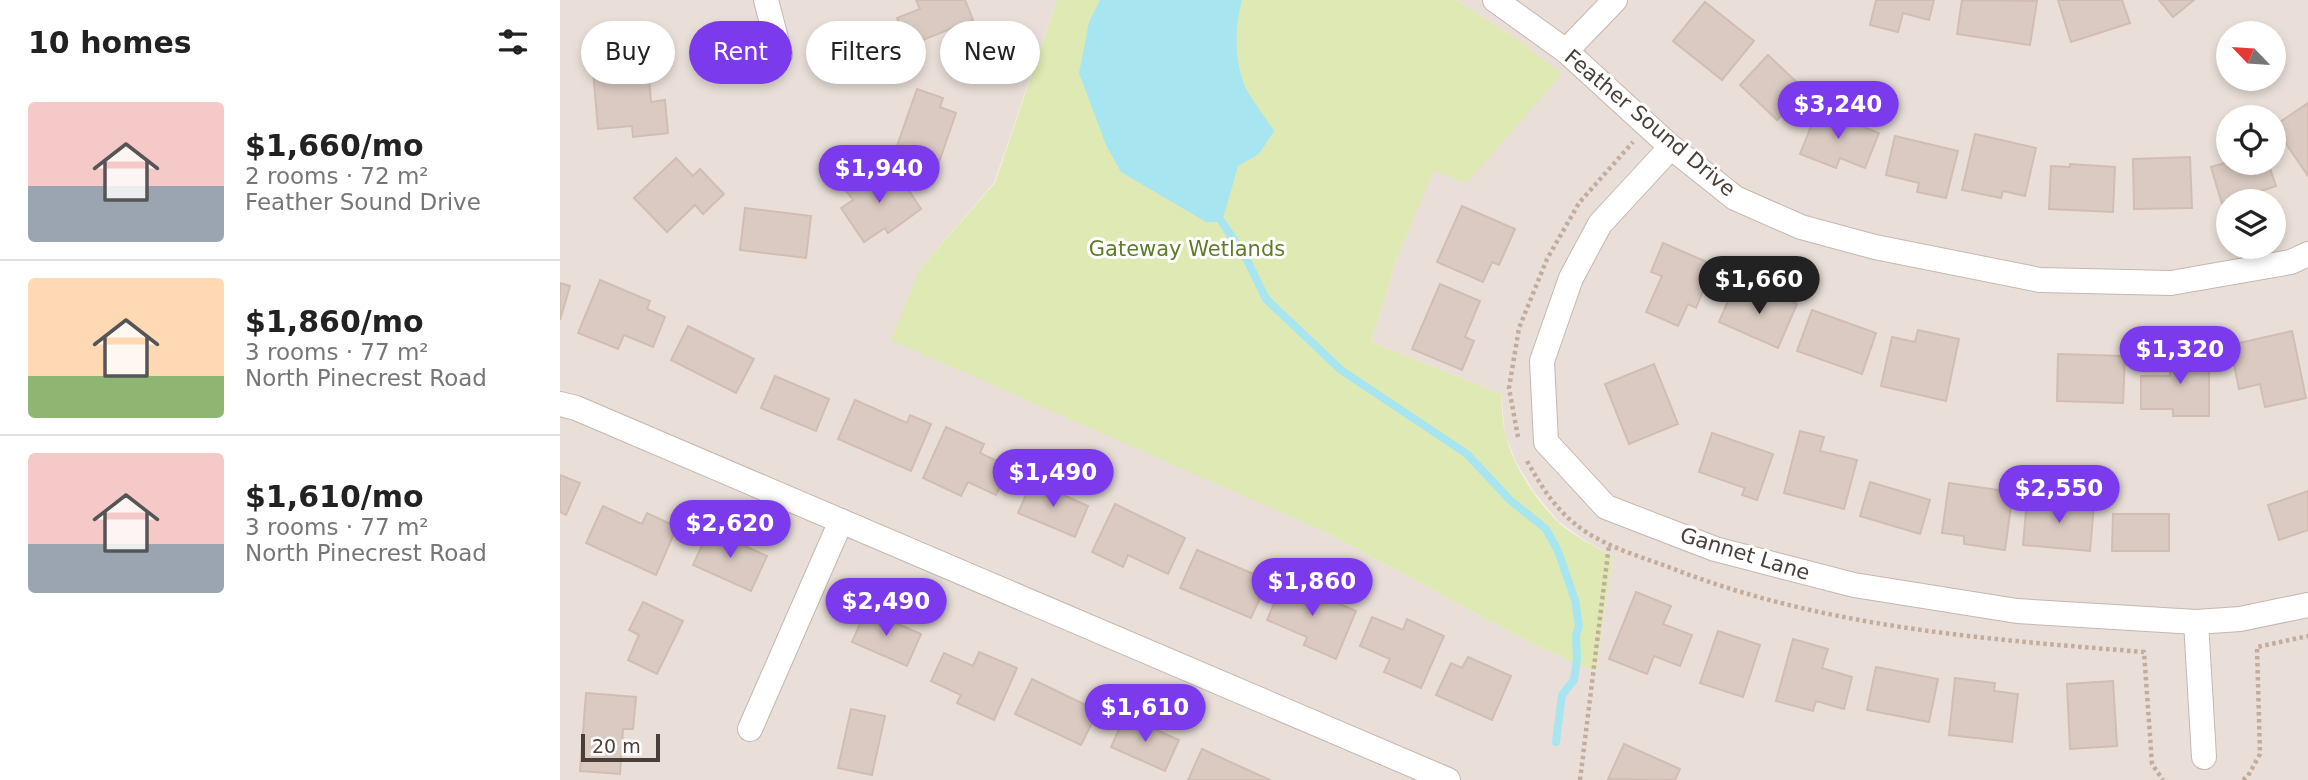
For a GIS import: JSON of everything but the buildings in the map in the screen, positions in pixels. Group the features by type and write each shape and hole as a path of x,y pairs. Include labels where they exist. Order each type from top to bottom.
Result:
{"street":[{"path":"766,0 771,21"},
{"name":"Feather Sound Drive","path":"1494,0 1566,51 1671,147 1735,198 1801,227 1875,247 2040,281 2171,284 2291,262 2308,254"},
{"path":"1566,51 1615,0"},
{"name":"Gannet Lane","path":"1671,147 1600,224 1571,278 1542,361 1546,442 1606,507 1715,549 1854,585 2017,611 2196,622 2240,619 2308,605"},
{"path":"560,404 576,408 1442,779"},
{"path":"750,729 841,521"},
{"path":"2196,622 2204,757"}],"path":[{"path":"1519,439 1509,388 1519,328 1547,259 1579,203 1649,127"},
{"path":"1521,452 1551,503 1583,530 1609,544 1714,585 1763,600 1855,621 1981,639 2144,652 2152,764 2163,780"},
{"path":"1580,780 1609,544"},
{"path":"2243,780 2260,754 2257,647 2308,636"}],"shaded area":[{"path":"560,0 1057,0 1040,49 1040,21 940,21 940,84 1028,84 994,183 920,269 1326,532 1533,644 1596,672 1613,556 1558,521 1534,492 1516,462 1505,434 1501,394 1371,342 1397,258 1434,170 1561,74 1520,41 1456,0 2308,0 2308,780 560,780"}],"green space":[{"name":"Gateway Wetlands","path":"1057,0 1456,0 1520,41 1562,74 1467,183 1434,171 1397,258 1371,342 1501,394 1508,444 1532,491 1563,526 1613,556 1596,672 1533,644 1326,532 891,340 920,269 995,183 1029,84 1040,84 1040,50"}],"water":[{"path":"1100,0 1242,0 1237,40 1240,71 1248,93 1274,131 1259,154 1238,166 1222,222 1206,222 1121,172 1106,145 1079,73 1089,22"}],"waterway":[{"path":"1222,222 1247,260 1266,299 1341,370 1467,454 1510,500 1546,529 1558,551 1575,600 1579,626 1576,635 1574,680 1562,695 1556,742"}]}
